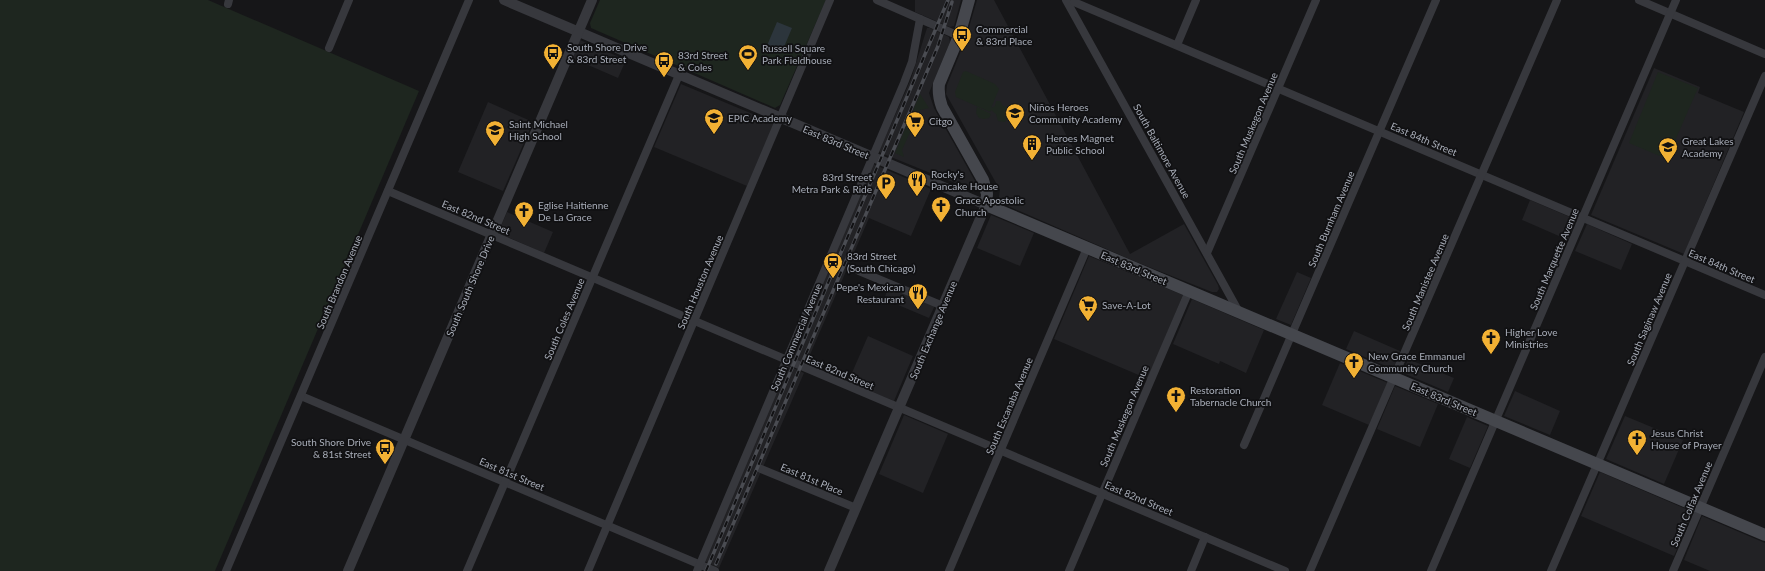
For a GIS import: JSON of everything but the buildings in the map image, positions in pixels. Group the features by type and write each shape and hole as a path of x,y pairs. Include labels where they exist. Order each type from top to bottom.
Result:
{"main road":[{"path":"959,36 969,0"},
{"name":"South Exchange Avenue","path":"959,36 939,84 939,101 983,180 987,194 986,205"},
{"name":"East 83rd Street","path":"986,205 1765,535"}],"street":[{"path":"329,48 349,0"},
{"name":"South Brandon Avenue","path":"226,571 470,0"},
{"name":"East 83rd Street","path":"504,0 986,205"},
{"name":"South South Shore Drive","path":"348,571 592,0"},
{"name":"South Houston Avenue","path":"588,571 830,0"},
{"path":"877,0 959,36"},
{"name":"South Baltimore Avenue","path":"1066,0 1208,253 1239,313"},
{"path":"1177,45 1196,0"},
{"name":"South Muskegon Avenue","path":"1208,253 1316,0"},
{"name":"South Burnham Avenue","path":"1244,445 1436,0"},
{"name":"South Manistee Avenue","path":"1310,571 1557,0"},
{"path":"1639,0 1765,54"},
{"name":"South Marquette Avenue","path":"1431,571 1676,0"},
{"path":"1071,10 1075,1"},
{"name":"East 84th Street","path":"1075,1 1765,295"},
{"name":"South Commercial Avenue","path":"698,568 908,73 920,19"},
{"name":"South Coles Avenue","path":"467,571 679,75"},
{"name":"South Saginaw Avenue","path":"1551,571 1765,76"},
{"name":"East 82nd Street","path":"388,190 1285,571"},
{"name":"South Exchange Avenue","path":"829,571 986,205"},
{"name":"South Escanaba Avenue","path":"949,571 1087,248"},
{"path":"859,271 943,306"},
{"name":"South Muskegon Avenue","path":"1069,571 1189,291"},
{"name":"South Colfax Avenue","path":"1673,571 1765,357"},
{"name":"East 81st Street","path":"301,396 607,526 698,568 715,571"},
{"name":"East 81st Place","path":"761,469 856,508"},
{"path":"1191,571 1205,537"}],"shaded area":[{"path":"0,0 208,0 419,91 215,571 0,571"},
{"path":"600,0 826,0 780,105 775,108 591,28 590,23"},
{"path":"915,0 961,0 954,26 950,27 915,12"},
{"name":"Niños Heroes Community Academy","path":"977,0 994,0 1130,254 1184,224 1218,285 1219,289 1217,292 1212,292 1134,261 1001,203 999,197 1000,190 946,94 947,85 965,41"},
{"path":"777,22 792,28 781,54 766,48"},
{"path":"927,28 949,37 950,42 929,93 934,108 975,181 974,187 970,189 879,151 911,79"},
{"path":"580,40 626,60 618,78 572,58"},
{"name":"Great Lakes Academy","path":"1654,68 1700,87 1698,93 1744,112 1684,254 1591,215"},
{"path":"966,71 995,84 999,89 991,108 995,106 996,101 1000,101 1003,106 1013,108 1013,111 1005,122 998,121 996,114 991,110 990,112 956,97 955,92 963,72"},
{"path":"1658,72 1698,88 1667,159 1629,143"},
{"name":"EPIC Academy","path":"681,84 774,123 747,186 654,147"},
{"path":"920,94 929,108 920,110 902,150 904,157 895,153"},
{"name":"Saint Michael High School","path":"488,102 533,122 503,191 458,172"},
{"path":"977,107 991,114 989,118 979,118 976,113"},
{"path":"873,164 931,189 911,236 869,218 806,364 791,357"},
{"path":"1530,200 1577,220 1568,240 1522,220"},
{"path":"507,212 553,232 544,253 498,233"},
{"path":"991,215 1034,233 1020,266 977,248"},
{"path":"1587,224 1632,244 1621,270 1575,251"},
{"path":"1089,256 1183,295 1148,379 1054,339"},
{"path":"1297,272 1311,278 1291,325 1276,319"},
{"path":"890,284 936,303 929,318 884,299"},
{"path":"1192,299 1264,330 1246,373 1220,361 1219,364 1173,344"},
{"path":"1354,331 1400,351 1393,369 1346,349"},
{"path":"868,336 913,356 894,401 848,382"},
{"path":"1408,359 1454,378 1448,392 1403,373"},
{"path":"1340,363 1388,383 1369,425 1322,405"},
{"path":"787,365 804,373 719,568 704,561"},
{"path":"1395,386 1438,404 1420,447 1377,429"},
{"path":"1515,391 1560,411 1550,435 1504,416"},
{"path":"904,415 948,434 923,493 879,474"},
{"path":"1625,416 1683,440 1664,484 1606,459"},
{"path":"1467,417 1488,426 1470,468 1449,459"},
{"path":"1600,472 1693,512 1674,556 1581,516"},
{"path":"1702,516 1765,543 1765,571 1710,571 1684,560"}],"railway":[{"path":"706,571 948,0"},
{"path":"716,564 938,46 952,2"}],"place":[{"name":"Commercial & 83rd Place","path":"962,52"},
{"name":"South Shore Drive & 83rd Street","path":"553,70"},
{"name":"Russell Square Park Fieldhouse","path":"748,71"},
{"name":"83rd Street & Coles","path":"664,78"},
{"name":"Niños Heroes Community Academy","path":"1015,130"},
{"name":"EPIC Academy","path":"714,135"},
{"name":"Citgo","path":"915,138"},
{"name":"Saint Michael High School","path":"495,147"},
{"name":"Heroes Magnet Public School","path":"1032,161"},
{"name":"Great Lakes Academy","path":"1668,164"},
{"name":"Rocky's Pancake House","path":"917,197"},
{"name":"83rd Street Metra Park & Ride","path":"886,200"},
{"name":"Grace Apostolic Church","path":"941,223"},
{"name":"Eglise Haitienne De La Grace","path":"524,228"},
{"name":"83rd Street (South Chicago)","path":"833,279"},
{"name":"Pepe's Mexican Restaurant","path":"918,310"},
{"name":"Save-A-Lot","path":"1088,322"},
{"name":"Higher Love Ministries","path":"1491,355"},
{"name":"New Grace Emmanuel Community Church","path":"1354,379"},
{"name":"Restoration Tabernacle Church","path":"1176,413"},
{"name":"Jesus Christ House of Prayer","path":"1637,456"},
{"name":"South Shore Drive & 81st Street","path":"385,465"}]}
